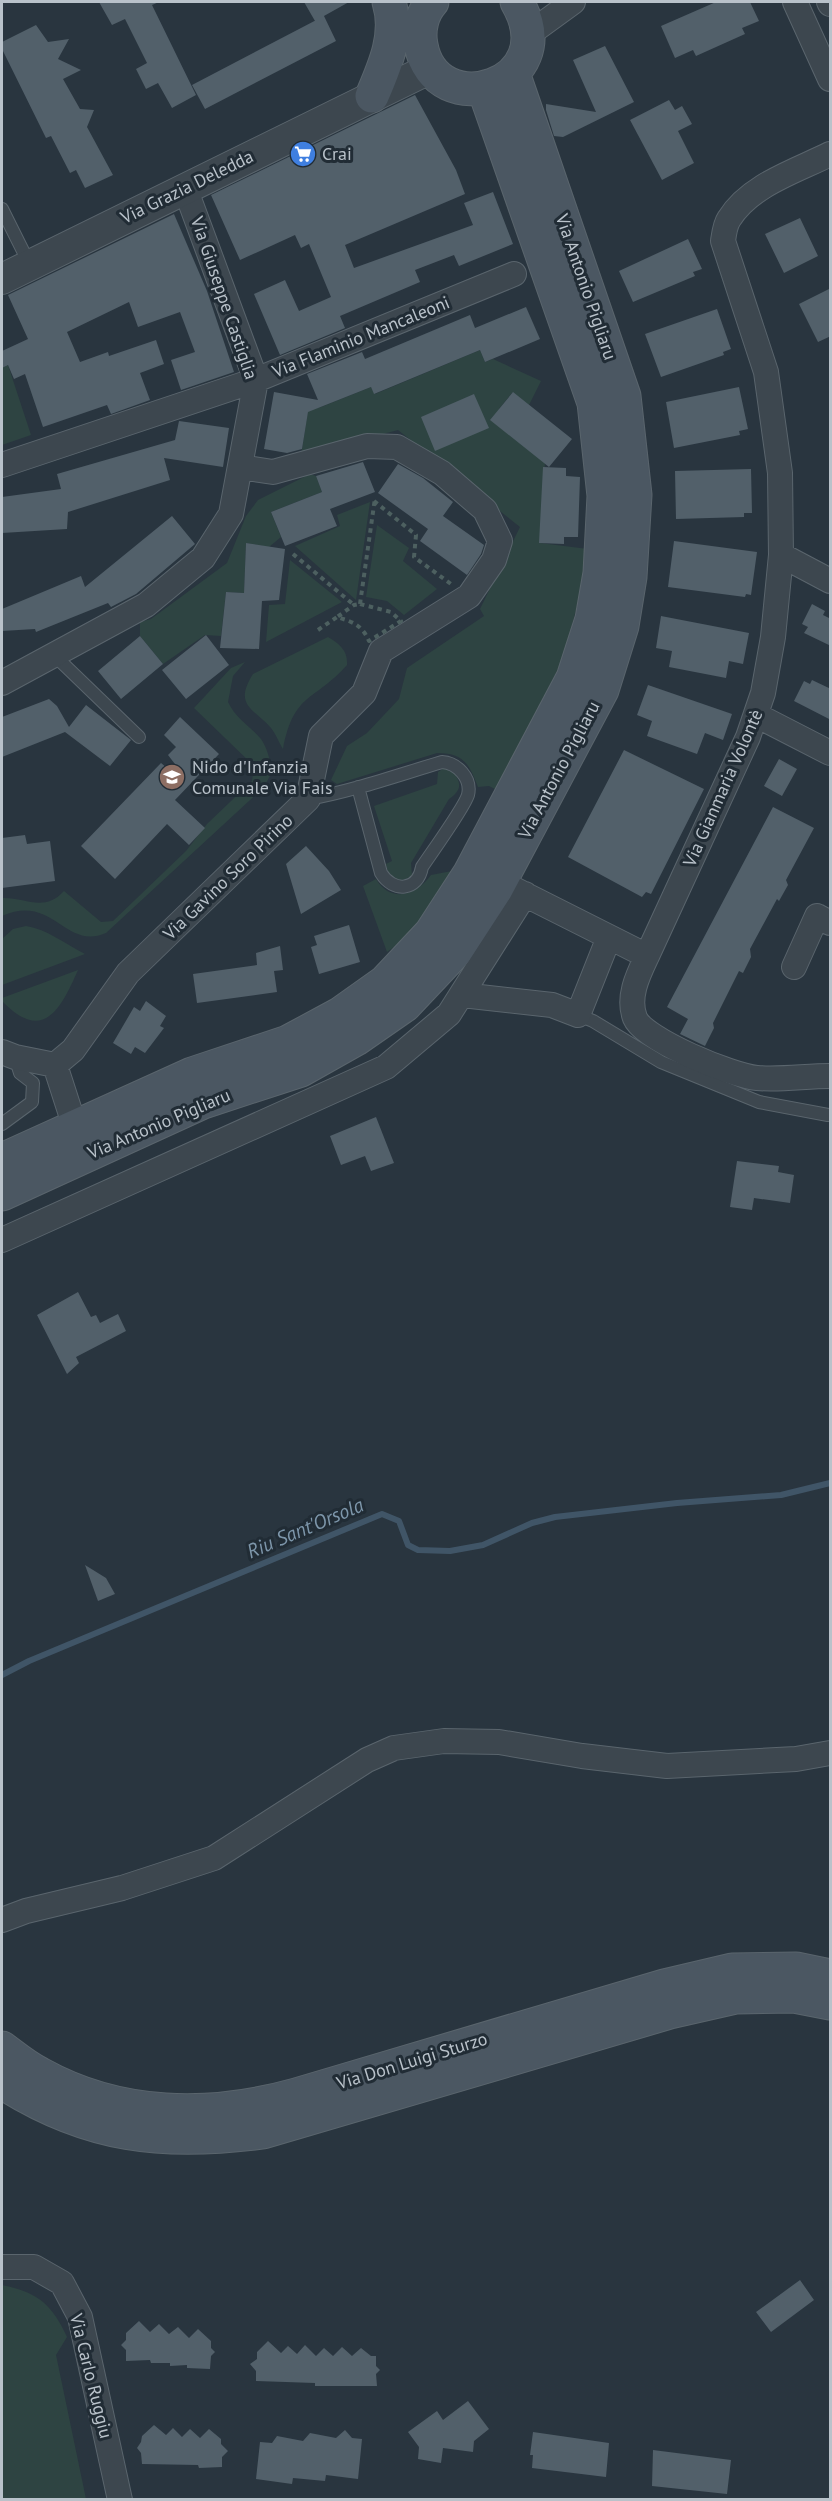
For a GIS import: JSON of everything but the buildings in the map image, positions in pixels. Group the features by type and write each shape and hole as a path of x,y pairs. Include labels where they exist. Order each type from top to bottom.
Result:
{"main road":[{"path":"372,96 384,68 393,32 389,2"},
{"path":"423,26 446,81 455,86 484,89 500,83 513,74 522,62 529,34 525,15 518,2"},
{"name":"Via Antonio Pigliaru","path":"2,1194 203,1102 300,1070 356,1039 405,1005 512,888 602,690 622,626 630,577 635,495 624,396 513,74"},
{"name":"Via Antonio Pigliaru","path":"2,1160 192,1074 288,1042 340,1014 385,982 431,933 470,873 573,678 592,619 600,573 604,496 594,403 484,89"},
{"name":"Via Don Luigi Sturzo","path":"2,2048 38,2074 72,2090 108,2102 141,2109 178,2112 218,2110 258,2106 664,1986 732,1970 796,1969 831,1976"},
{"name":"Via Don Luigi Sturzo","path":"2,2082 25,2097 63,2115 101,2127 177,2139 220,2138 273,2130 670,2012 736,1997 794,1996 831,2003"}],"street":[{"path":"529,34 573,2"},
{"path":"795,2 831,80"},
{"name":"Via Grazia Deledda","path":"2,279 372,96 423,26"},
{"name":"Via Gianmaria Volontè","path":"831,154 760,189 745,200 727,220 723,241 766,372 780,473 781,555 773,637 763,693 748,737 635,983 633,1008 636,1019 650,1035 726,1071 759,1078 831,1076"},
{"name":"Via Giuseppe Castiglia","path":"2,683 146,605 203,558 231,514 256,380 185,188"},
{"name":"Via Flaminio Mancaleoni","path":"2,465 256,380 514,274"},
{"name":"Via Gavino Soro Pirino","path":"55,1065 73,1050 128,973 308,800 321,736 364,693 381,651 469,596 494,560 500,541 485,510 442,473 397,447 367,446 273,472 240,467"},
{"path":"781,555 831,581"},
{"path":"756,715 831,753"},
{"path":"512,888 647,956"},
{"name":"Via Antonio Pigliaru","path":"2,1240 386,1067 449,1014 462,995 512,888"},
{"path":"794,967 817,916 831,922"},
{"path":"462,995 552,1005 578,1015 609,937"},
{"path":"8,1054 55,1065 75,1126"},
{"path":"2,1920 26,1911 122,1888 214,1858 367,1760 394,1748 444,1741 499,1742 582,1756 668,1766 796,1759 831,1753"},
{"name":"Via Carlo Ruggiu","path":"2,2267 34,2267 62,2283 80,2316 120,2499"}],"lane":[{"path":"2,209 30,265"},
{"path":"54,655 139,737"},
{"path":"308,800 442,762 452,763 466,780 468,796 422,867 415,883 395,886 386,882 381,873 358,787"},
{"path":"578,1015 593,1021 661,1062 759,1102 828,1115"},
{"path":"2,1124 32,1102 33,1083 20,1073 8,1054"}],"path":[{"path":"360,604 374,499 416,535 414,557 469,596"},
{"path":"293,554 354,605"},
{"path":"318,630 354,605 360,604 391,612 401,621 369,641 364,630 355,622 337,617"}],"green space":[{"path":"480,350 485,362 493,359 541,381 529,405 512,393 499,409 545,463 540,543 588,549 581,591 563,659 497,790 489,786 478,787 472,772 464,761 454,755 437,753 337,784 331,780 347,746 367,733 399,699 407,668 484,616 480,609 520,527 398,430 301,456 308,410 371,387 375,394"},
{"path":"8,365 31,435 2,445 2,368"},
{"path":"310,474 316,476 322,492 271,512 281,537 269,547 246,543 244,593 226,592 221,636 205,635 163,664 140,636 140,622 151,619 227,563 246,516 258,500"},
{"path":"370,502 356,600 295,546 340,526 337,515"},
{"path":"377,525 409,548 403,561 437,589 404,615 387,601 366,597"},
{"path":"290,560 342,602 266,642 269,605 285,604"},
{"path":"328,637 342,648 347,665 299,707 293,717 283,749 271,728 248,706 245,700 247,685 253,674"},
{"path":"245,662 233,676 228,702 235,713 261,739 265,747 272,772 264,787 106,933 92,936 80,935 34,911 19,911 2,916 2,898 42,903 57,898 64,891 101,922 113,921 186,851 207,824 252,781 254,766 194,708 231,668"},
{"path":"444,768 452,769 457,778 459,786 457,792 449,799 411,863 412,875 403,880 395,879 387,869 386,864 392,861 374,806 437,784 438,772"},
{"path":"452,871 416,926 387,952 363,886 376,879 389,892 404,894 419,888 431,875"},
{"path":"26,926 49,934 85,954 2,985 2,939 13,929"},
{"path":"78,970 57,1008 49,1016 40,1020 29,1020 16,1014 2,1001 2,998"},
{"path":"2,2285 25,2291 42,2301 55,2316 67,2337 56,2355 86,2499 2,2499"}],"waterway":[{"name":"Riu Sant'Orsola","path":"2,1675 29,1661 382,1514 399,1521 408,1545 418,1550 450,1551 483,1545 532,1523 555,1517 677,1503 781,1495 830,1483"}],"place":[{"name":"Crai","path":"303,154"},
{"name":"Nido d'Infanzia Comunale Via Fais","path":"172,777"}]}
